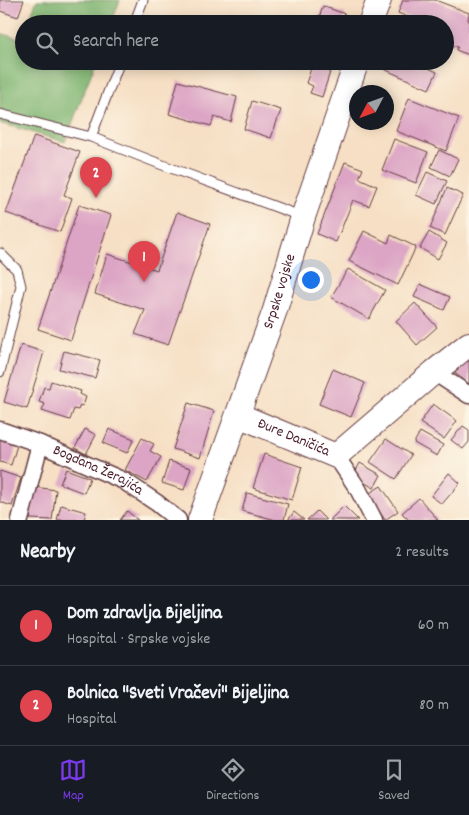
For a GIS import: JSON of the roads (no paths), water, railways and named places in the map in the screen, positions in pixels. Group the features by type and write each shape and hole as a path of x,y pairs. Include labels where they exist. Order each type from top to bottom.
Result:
{"main road":[{"path":"373,15 379,0"},
{"name":"Srpske vojske","path":"200,520 275,310 303,217 354,70"},
{"path":"336,456 469,344"},
{"name":"Đure Daničića","path":"238,415 336,456"}],"street":[{"path":"434,372 469,395"},
{"name":"Bogdana Žerajića","path":"0,430 40,444 124,481 178,520"},
{"name":"Bogdana Žerajića","path":"20,520 40,444"},
{"name":"Đure Daničića","path":"336,456 358,489 374,520"}],"lane":[{"path":"138,15 144,0"},
{"path":"91,137 117,70"},
{"path":"0,114 91,137 303,217"},
{"path":"0,253 17,270 21,286 0,372"}],"place":[{"name":"Bolnica \"Sveti Vračevi\" Bijeljina","path":"96,198"},
{"name":"Dom zdravlja Bijeljina","path":"144,282"}]}
